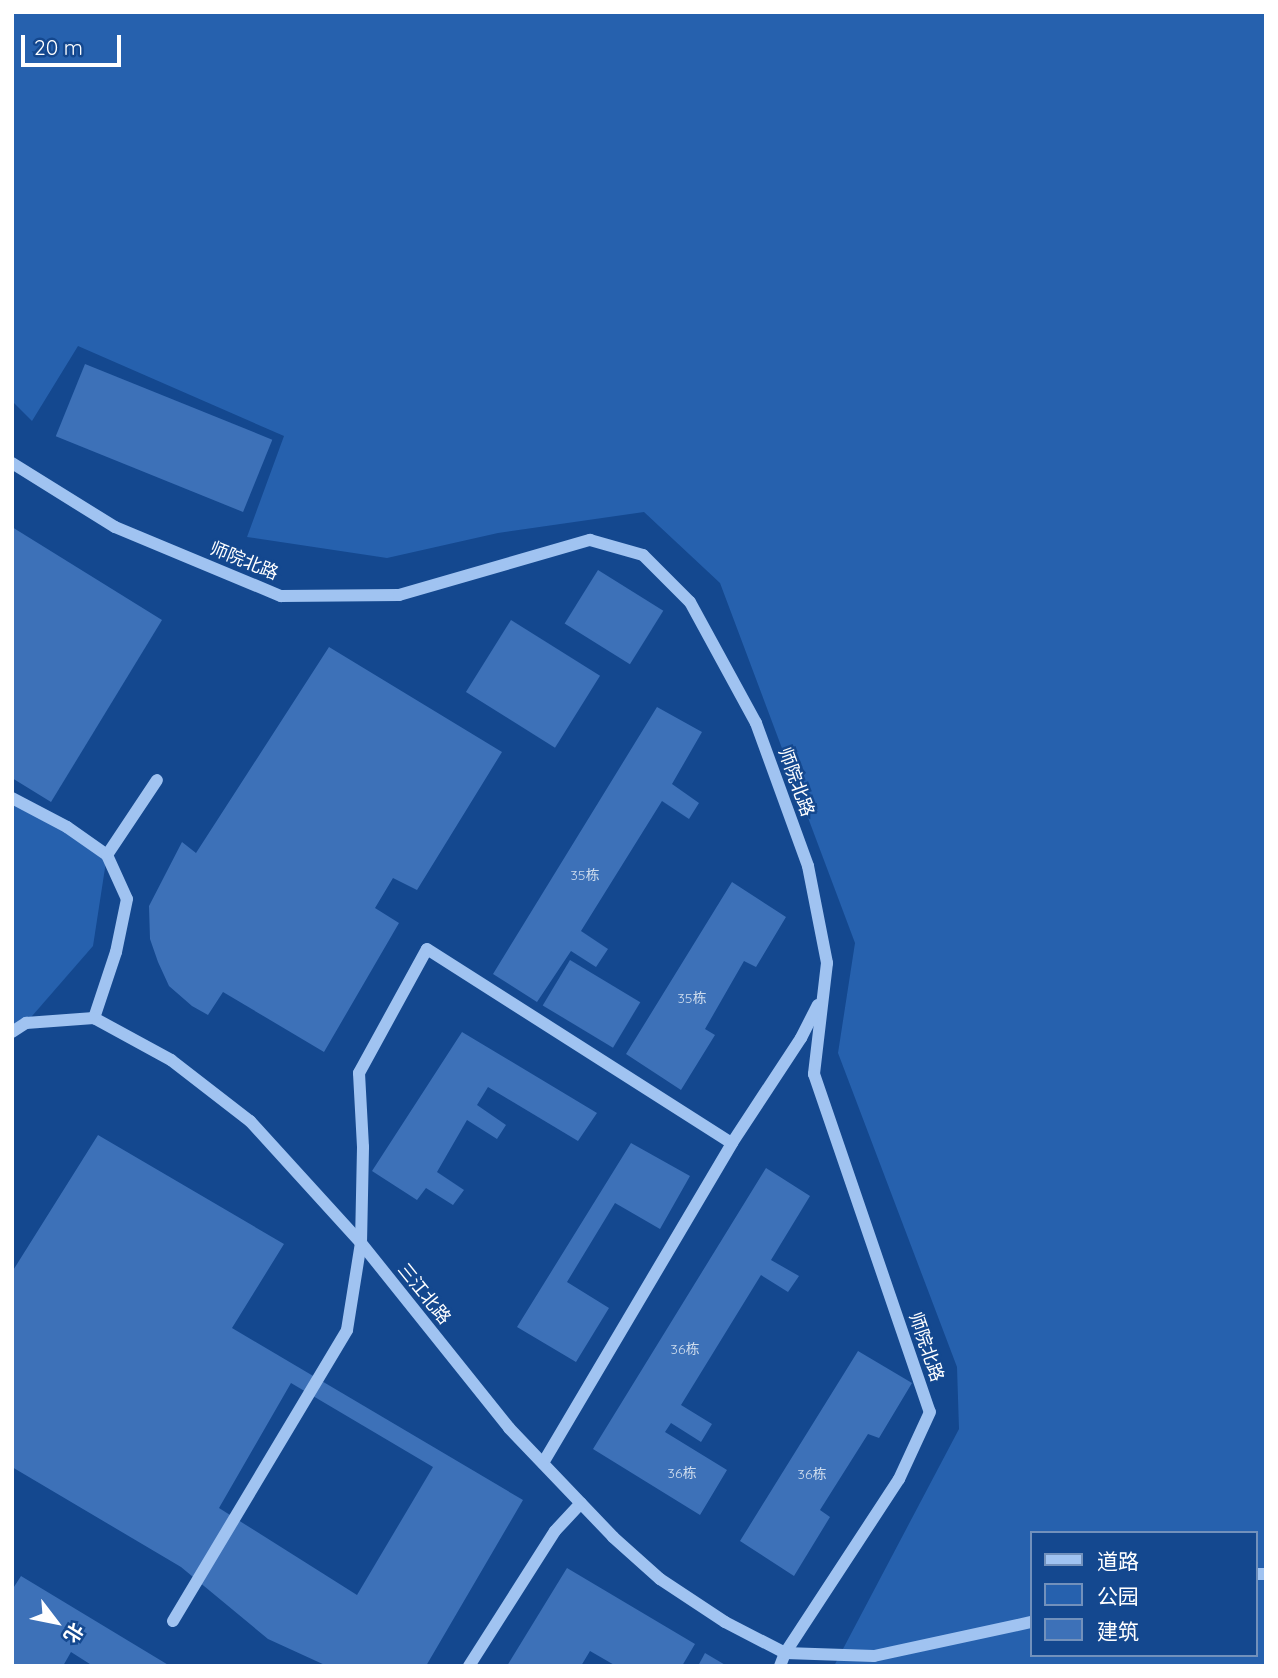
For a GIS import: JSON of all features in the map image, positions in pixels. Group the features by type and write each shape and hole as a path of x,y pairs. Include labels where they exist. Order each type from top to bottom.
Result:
{"street":[{"name":"师院北路","path":"12,463 115,527 281,596 399,596 590,540 643,555 690,602 755,723 808,866 827,963 814,1074 930,1412 899,1479 783,1660"},
{"path":"107,855 157,780"},
{"path":"12,798 67,827 107,855 127,899 116,952 94,1017 26,1023 12,1032"},
{"path":"173,1621 346,1330 361,1243 363,1147 359,1073 427,949 732,1143"},
{"path":"543,1463 732,1143 801,1038 823,995"},
{"name":"三江北路","path":"94,1017 172,1060 250,1121 361,1243 509,1428 581,1503 660,1579 783,1660"},
{"path":"469,1666 555,1531 581,1503"},
{"path":"783,1660 874,1656 1030,1622"}],"green space":[{"path":"12,12 1266,12 1266,1666 834,1666 959,1429 957,1367 838,1053 855,943 720,583 644,512 498,533 387,558 247,537 284,436 78,346 32,421 12,401"},
{"path":"12,798 107,855 93,946 26,1023 12,1032"}],"building":[{"path":"85,364 272,440 243,512 56,436"},
{"path":"12,527 162,620 51,802 12,778"},
{"path":"598,570 663,611 630,664 565,623"},
{"path":"511,620 600,676 555,748 466,692"},
{"path":"329,647 502,752 417,890 393,878 375,908 399,923 324,1052 223,992 208,1015 192,1006 169,986 158,962 150,939 149,906 182,842 196,853"},
{"path":"657,707 702,732 672,784 699,803 689,819 662,801 581,931 608,949 596,967 571,951 537,1002 493,974"},
{"path":"732,882 786,917 756,967 744,961 705,1029 715,1035 681,1090 626,1054"},
{"path":"570,960 640,1002 613,1048 543,1005"},
{"path":"462,1032 597,1113 578,1141 488,1087 477,1105 506,1125 497,1139 467,1120 437,1172 464,1190 453,1205 426,1188 417,1200 372,1171"},
{"path":"98,1135 284,1244 232,1328 523,1500 426,1666 327,1666 268,1639 181,1567 12,1467 12,1272","holes":["291,1383 433,1467 357,1595 219,1508"]},
{"path":"631,1143 690,1176 660,1229 615,1203 567,1282 609,1308 576,1362 517,1327"},
{"path":"766,1168 810,1196 771,1260 799,1276 788,1292 761,1275 681,1405 712,1424 701,1442 671,1423 665,1432 727,1470 700,1515 593,1449"},
{"path":"858,1351 912,1383 879,1438 868,1434 820,1510 830,1517 794,1576 740,1541"},
{"path":"567,1568 695,1644 682,1666 616,1666 590,1651 581,1666 507,1666"},
{"path":"21,1576 170,1666 93,1666 71,1652 63,1666 12,1666 12,1590"},
{"path":"705,1653 727,1666 698,1666"}]}
